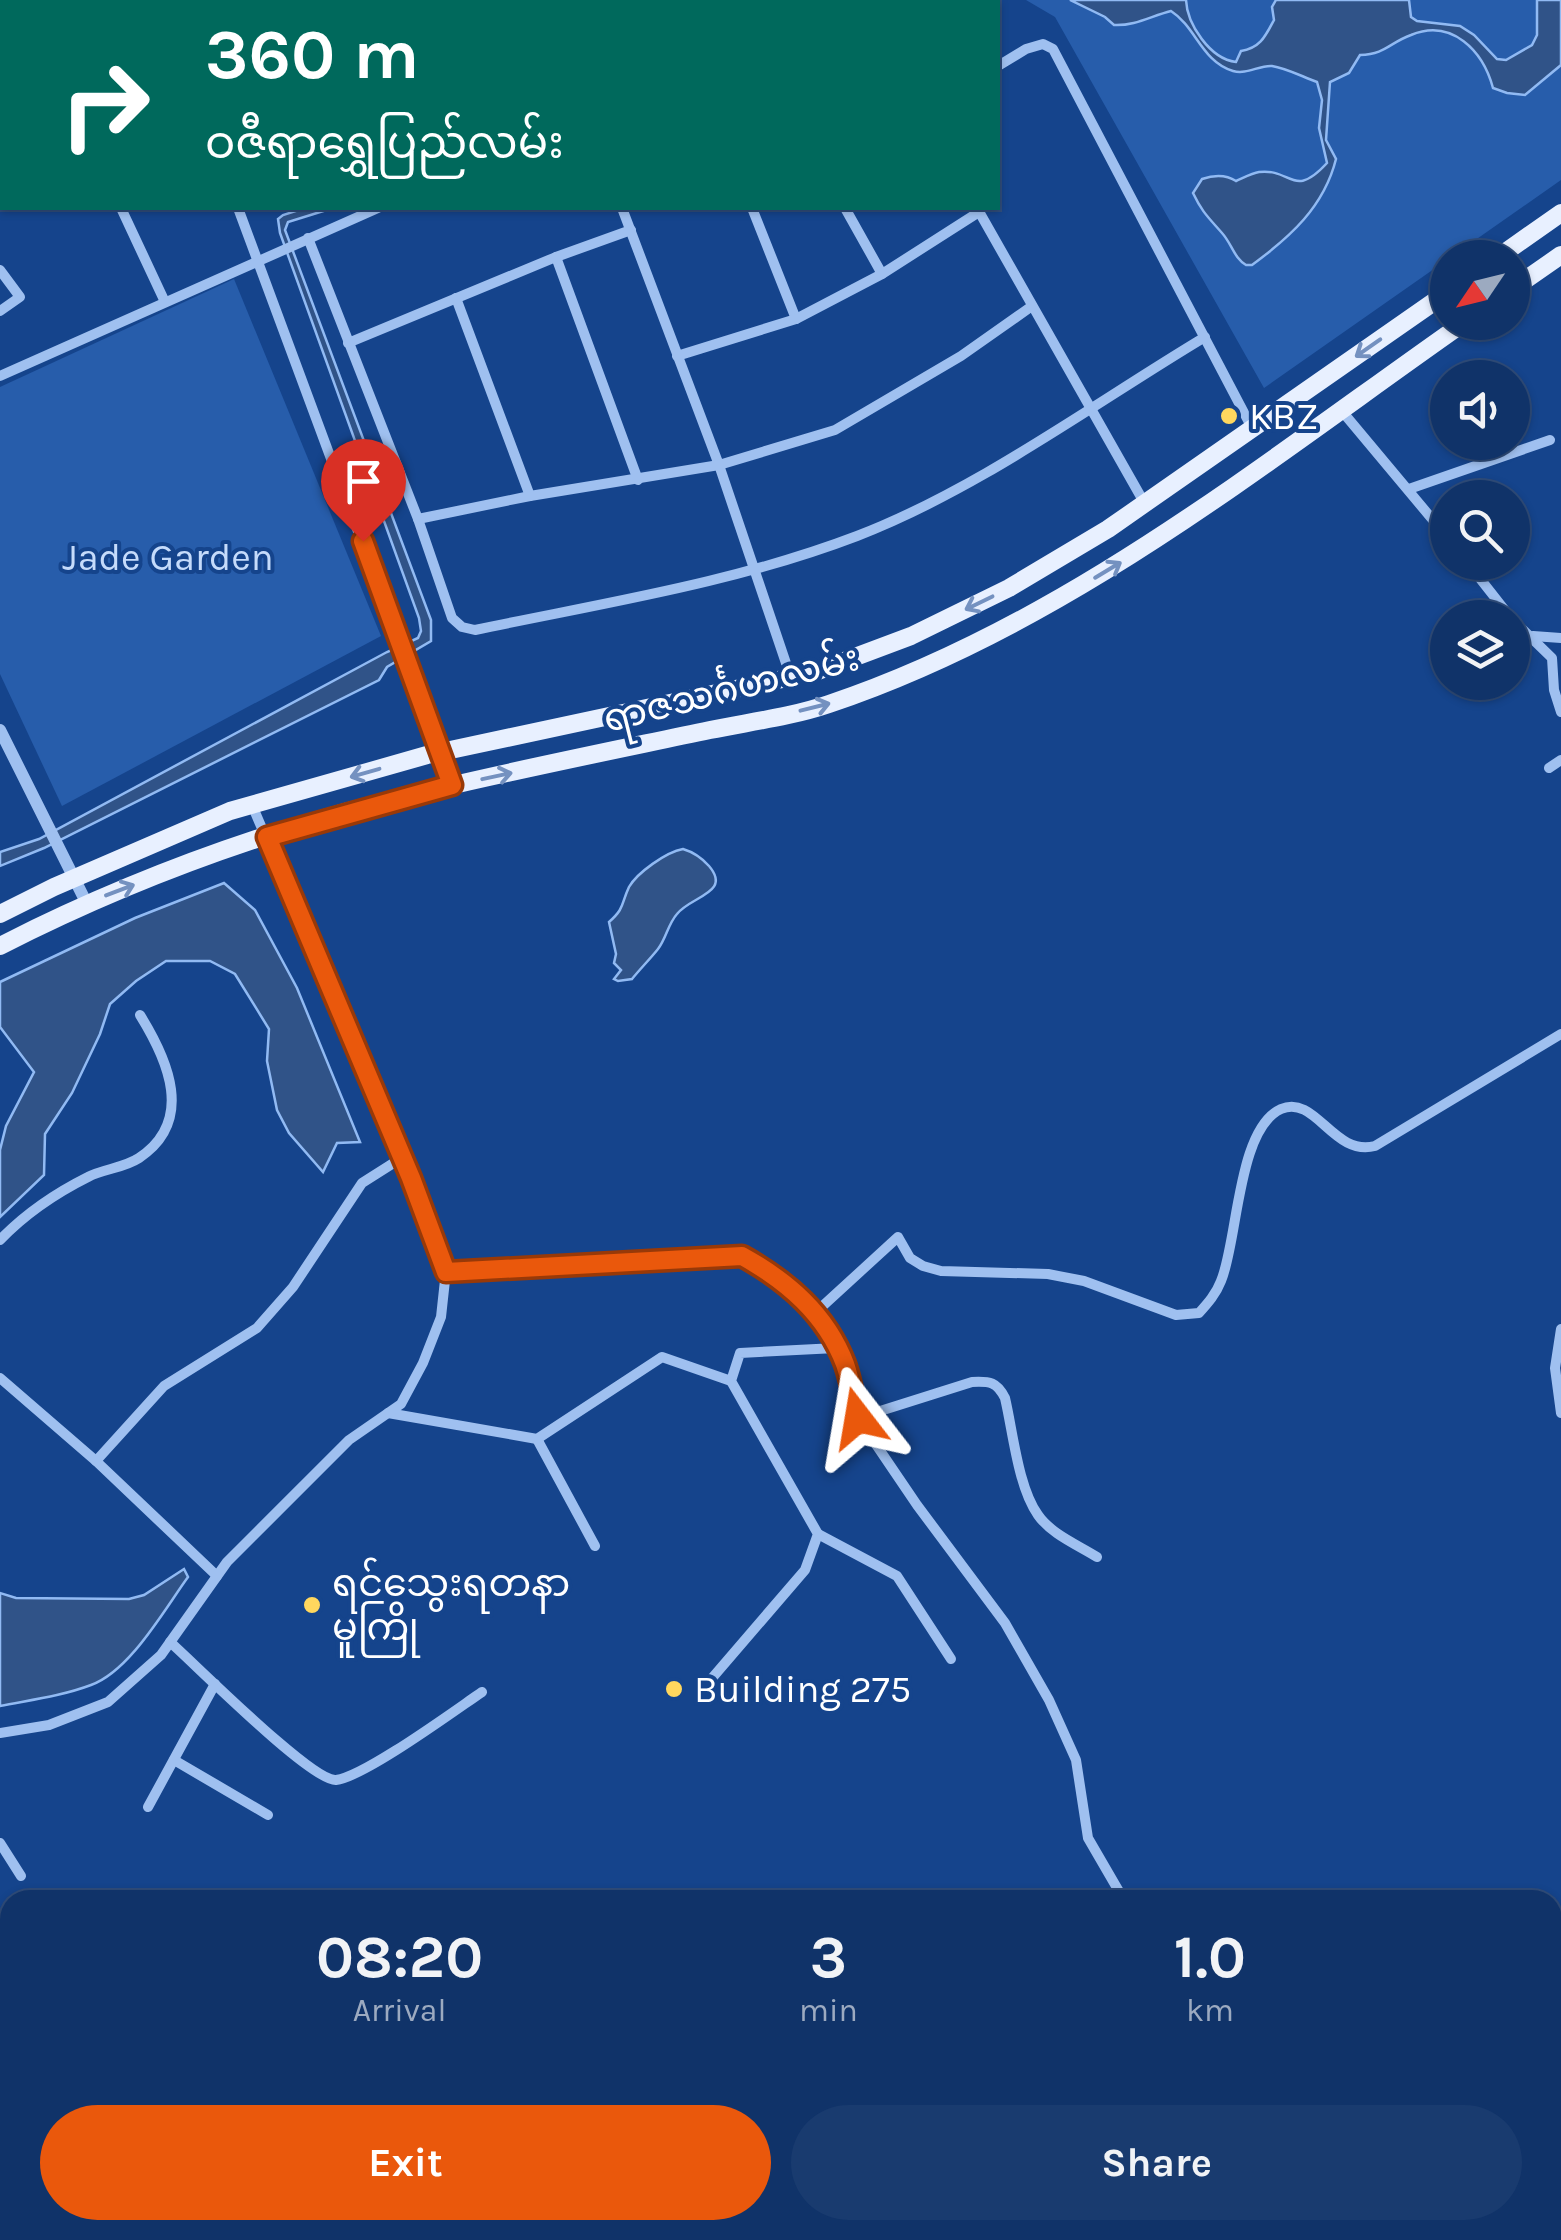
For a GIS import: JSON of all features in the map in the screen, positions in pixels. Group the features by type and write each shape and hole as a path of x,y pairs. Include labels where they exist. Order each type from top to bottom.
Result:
{"main road":[{"path":"1523,240 1561,213"},
{"path":"1530,277 1561,255"},
{"name":"ရာဇသင်္ဂဟလမ်း","path":"0,914 252,805 441,752 791,678 944,620 1010,588 1145,504 1430,304"},
{"name":"ရာဇသင်္ဂဟလမ်း","path":"0,946 86,902 267,837 452,785 824,706 925,668 1026,618 1127,558 1439,340"}],"street":[{"path":"1000,65 1043,44 1053,50 1252,428"},
{"path":"123,210 165,302"},
{"path":"239,210 452,785"},
{"path":"0,376 365,210"},
{"path":"623,210 719,465 791,678"},
{"path":"753,210 796,319"},
{"path":"845,210 882,274"},
{"path":"677,356 796,319 882,274 978,210 1145,504"},
{"path":"348,344 631,230"},
{"path":"308,238 418,519 452,618 462,627 475,630 753,571 860,535 985,474 1205,336"},
{"path":"556,257 638,480"},
{"path":"0,270 20,296 0,311"},
{"path":"456,298 530,496"},
{"path":"418,519 719,465 835,430 961,356 1032,306"},
{"path":"1341,409 1430,516"},
{"path":"1408,489 1550,440"},
{"path":"1481,580 1498,600"},
{"path":"1532,636 1561,638"},
{"path":"1532,636 1552,658 1554,690 1561,712"},
{"path":"0,730 86,902"},
{"path":"1550,768 1561,760"},
{"path":"0,1733 49,1725 108,1702 161,1655 217,1576 309,1478 349,1440 401,1404 441,1317 446,1272 402,1157 252,805"},
{"path":"0,1240 26,1213 90,1176 138,1158 163,1133 174,1105 162,1050 140,1015"},
{"path":"815,1312 898,1237 910,1258 941,1271 1048,1274 1084,1281 1176,1315 1199,1313 1222,1280 1234,1215 1254,1146 1266,1122 1278,1110 1293,1106 1306,1109 1327,1130 1364,1149 1561,1034"},
{"path":"96,1461 164,1386 257,1328 293,1287 362,1183 402,1157"},
{"path":"446,1272 742,1256 781,1278 815,1312 845,1363 858,1418 1005,1623 1050,1700 1076,1760 1088,1838 1118,1890"},
{"path":"1561,1330 1555,1368 1561,1413"},
{"path":"731,1381 740,1353 836,1348"},
{"path":"388,1413 537,1439 662,1357 731,1381 818,1534 897,1576 951,1659"},
{"path":"0,1378 96,1461 217,1576"},
{"path":"858,1418 972,1382 990,1382 1000,1387 1006,1398 1025,1483 1038,1516 1050,1528 1097,1557"},
{"path":"537,1439 595,1546"},
{"path":"707,1684 805,1570 818,1534"},
{"path":"170,1642 322,1778 337,1780 363,1770 482,1692"},
{"path":"148,1807 215,1684"},
{"path":"174,1760 268,1816"},
{"path":"0,1843 21,1876"}],"green space":[{"path":"1026,0 1561,0 1561,180 1475,240 1430,240 1430,272 1264,388 1055,17"},
{"name":"Jade Garden","path":"234,279 381,636 62,806 0,674 0,387"}],"shaded area":[{"path":"1070,0 1186,0 1202,39 1217,54 1236,62 1241,51 1265,36 1274,20 1272,7 1276,0 1409,0 1411,17 1417,21 1460,26 1497,59 1506,60 1532,45 1537,35 1537,0 1561,0 1561,65 1525,95 1493,88 1473,50 1464,41 1440,31 1411,35 1382,50 1360,55 1349,73 1330,82 1326,140 1336,159 1323,192 1292,232 1252,265 1246,265 1193,193 1202,179 1211,177 1224,176 1236,181 1270,172 1299,181 1316,174 1327,163 1319,128 1322,100 1317,82 1272,66 1238,72 1222,66 1171,11 1114,25"},
{"path":"299,210 327,210 288,222 285,230 431,620 431,641 387,667 379,680 44,848 0,866 0,852 39,839 418,638 419,618 280,233 278,219"},
{"path":"683,849 709,866 715,875 713,888 677,914 658,949 632,979 614,979 621,970 614,963 616,954 609,922 638,876"},
{"path":"224,883 255,910 297,988 360,1142 337,1143 323,1172 289,1133 277,1110 267,1061 269,1029 235,974 210,961 166,961 110,1004 72,1093 45,1134 44,1175 0,1217 0,1150 6,1126 34,1072 0,1027 0,982 135,918"},
{"path":"184,1569 188,1577 157,1622 133,1653 105,1678 69,1692 0,1706 0,1593 16,1598 129,1599 144,1595"}],"place":[{"name":"KBZ","path":"1229,416"},
{"name":"ရင်သွေးရတနာ မူကြို","path":"312,1605"},
{"name":"Building 275","path":"674,1689"}],"route":[{"path":"363,541 452,785 267,837 411,1178 446,1272 742,1256 781,1278 815,1312 845,1363 858,1418"}]}
